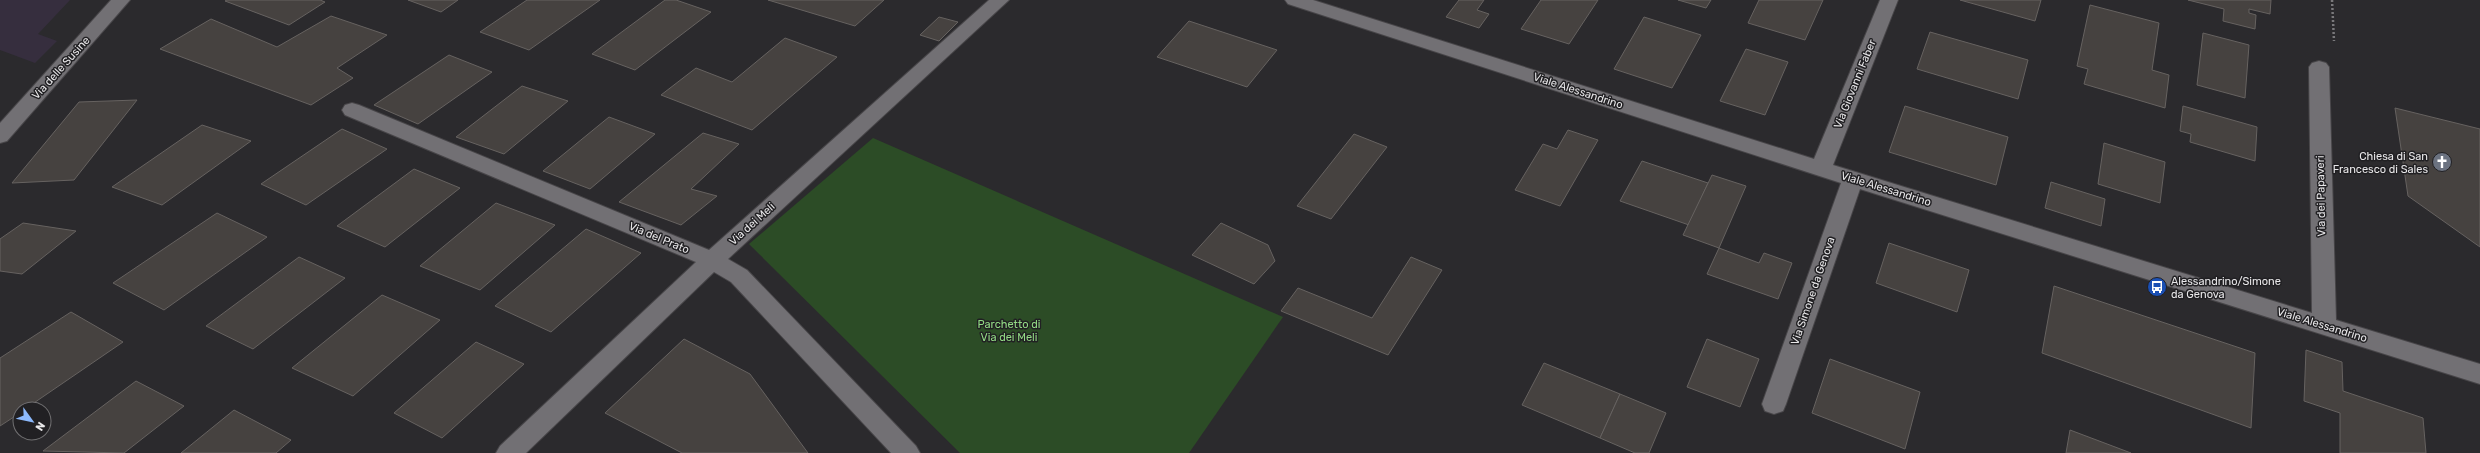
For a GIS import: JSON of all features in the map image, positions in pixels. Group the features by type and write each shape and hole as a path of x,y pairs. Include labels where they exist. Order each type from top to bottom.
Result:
{"street":[{"name":"Via delle Susine","path":"0,136 121,0"},
{"name":"Via dei Meli","path":"509,453 712,260 1000,0"},
{"name":"Viale Alessandrino","path":"1294,0 1821,169 2480,374"},
{"name":"Via Giovanni Faber","path":"1821,169 1889,0"},
{"name":"Via dei Papaveri","path":"2319,67 2324,326"},
{"name":"Via del Prato","path":"352,110 712,260 739,276 907,453"},
{"name":"Via Simone da Genova","path":"1774,404 1853,179"}],"path":[{"path":"2332,0 2334,46"}],"shaded area":[{"path":"0,0 70,0 38,34 57,41 35,63 0,50"}],"green space":[{"name":"Parchetto di Via dei Meli","path":"873,138 1283,317 1189,453 960,453 749,244"}],"building":[{"path":"320,0 325,2 289,25 225,1"},
{"path":"408,0 458,0 441,12"},
{"path":"527,0 600,0 529,50 480,32"},
{"path":"665,0 676,0 711,12 635,70 592,54"},
{"path":"768,0 884,0 855,26"},
{"path":"1459,0 1484,0 1477,10 1489,14 1479,28 1446,17"},
{"path":"1541,0 1598,0 1569,44 1521,29"},
{"path":"1678,0 1711,0 1706,8"},
{"path":"1759,0 1823,0 1805,40 1748,23"},
{"path":"1960,0 2041,0 2035,21"},
{"path":"2188,0 2271,0 2270,14 2249,9 2249,13 2256,15 2255,29 2223,21 2224,9"},
{"path":"2090,5 2159,23 2152,70 2169,75 2165,108 2084,84 2088,69 2077,66"},
{"path":"331,16 387,35 337,68 353,78 311,105 160,49 211,19 277,47"},
{"path":"939,17 958,22 939,41 920,35"},
{"path":"1644,17 1701,35 1672,88 1614,69"},
{"path":"1189,21 1277,50 1247,87 1157,57"},
{"path":"1930,32 2028,60 2018,99 1917,69"},
{"path":"2203,33 2249,45 2245,98 2197,85"},
{"path":"785,38 837,57 752,130 661,95 696,68 732,82"},
{"path":"1746,49 1788,62 1765,115 1720,101"},
{"path":"449,55 492,72 418,124 374,105"},
{"path":"522,86 568,101 504,154 456,137"},
{"path":"137,100 74,180 12,183 79,102"},
{"path":"1905,106 2008,137 1996,185 1889,152"},
{"path":"2183,106 2257,127 2255,161 2190,142 2191,134 2180,131"},
{"name":"Chiesa di San Francesco di Sales","path":"2395,108 2480,129 2480,247 2408,196"},
{"path":"609,117 655,134 590,189 543,171"},
{"path":"202,125 251,141 162,205 112,187"},
{"path":"342,129 387,149 306,205 261,184"},
{"path":"1568,130 1598,140 1560,206 1515,190 1543,144 1557,149"},
{"path":"703,133 739,144 691,189 717,196 681,225 619,202"},
{"path":"1354,134 1387,147 1331,219 1297,206"},
{"path":"2104,143 2165,162 2160,203 2098,184"},
{"path":"1642,161 1708,183 1689,225 1620,201"},
{"path":"414,169 460,188 385,247 337,226"},
{"path":"1712,175 1746,186 1719,248 1683,235"},
{"path":"2051,182 2105,199 2101,226 2045,208"},
{"path":"496,203 555,225 480,290 420,266"},
{"path":"217,213 267,237 164,310 113,283"},
{"path":"23,223 76,231 22,274 0,271 0,239"},
{"path":"1221,223 1268,245 1275,261 1254,284 1192,255"},
{"path":"586,229 641,253 551,332 495,306"},
{"path":"1889,243 1969,270 1957,312 1876,283"},
{"path":"1719,248 1759,263 1764,253 1792,263 1778,299 1707,274"},
{"path":"299,257 345,278 253,349 206,326"},
{"path":"1411,257 1442,270 1388,355 1281,311 1298,288 1372,318"},
{"path":"2054,286 2255,353 2251,428 2042,353"},
{"path":"382,295 440,320 353,396 292,368"},
{"path":"71,312 123,342 37,401 12,401 12,418 0,426 0,358"},
{"path":"684,339 750,374 808,453 682,453 605,413"},
{"path":"1707,339 1759,359 1740,407 1687,387"},
{"path":"476,342 524,364 442,438 394,413"},
{"path":"2306,350 2342,362 2343,391 2423,418 2426,453 2340,453 2340,413 2304,401"},
{"path":"1830,359 1920,392 1905,449 1812,413"},
{"path":"1544,363 1620,394 1600,438 1522,405"},
{"path":"136,381 184,406 124,453 43,451"},
{"path":"1620,394 1666,413 1649,453 1635,453 1600,438"},
{"path":"234,410 291,440 276,453 181,453"},
{"path":"2070,430 2131,453 2066,453"}],"place":[{"name":"Chiesa di San Francesco di Sales","path":"2442,162"},
{"name":"Alessandrino/Simone da Genova","path":"2157,287"}]}
